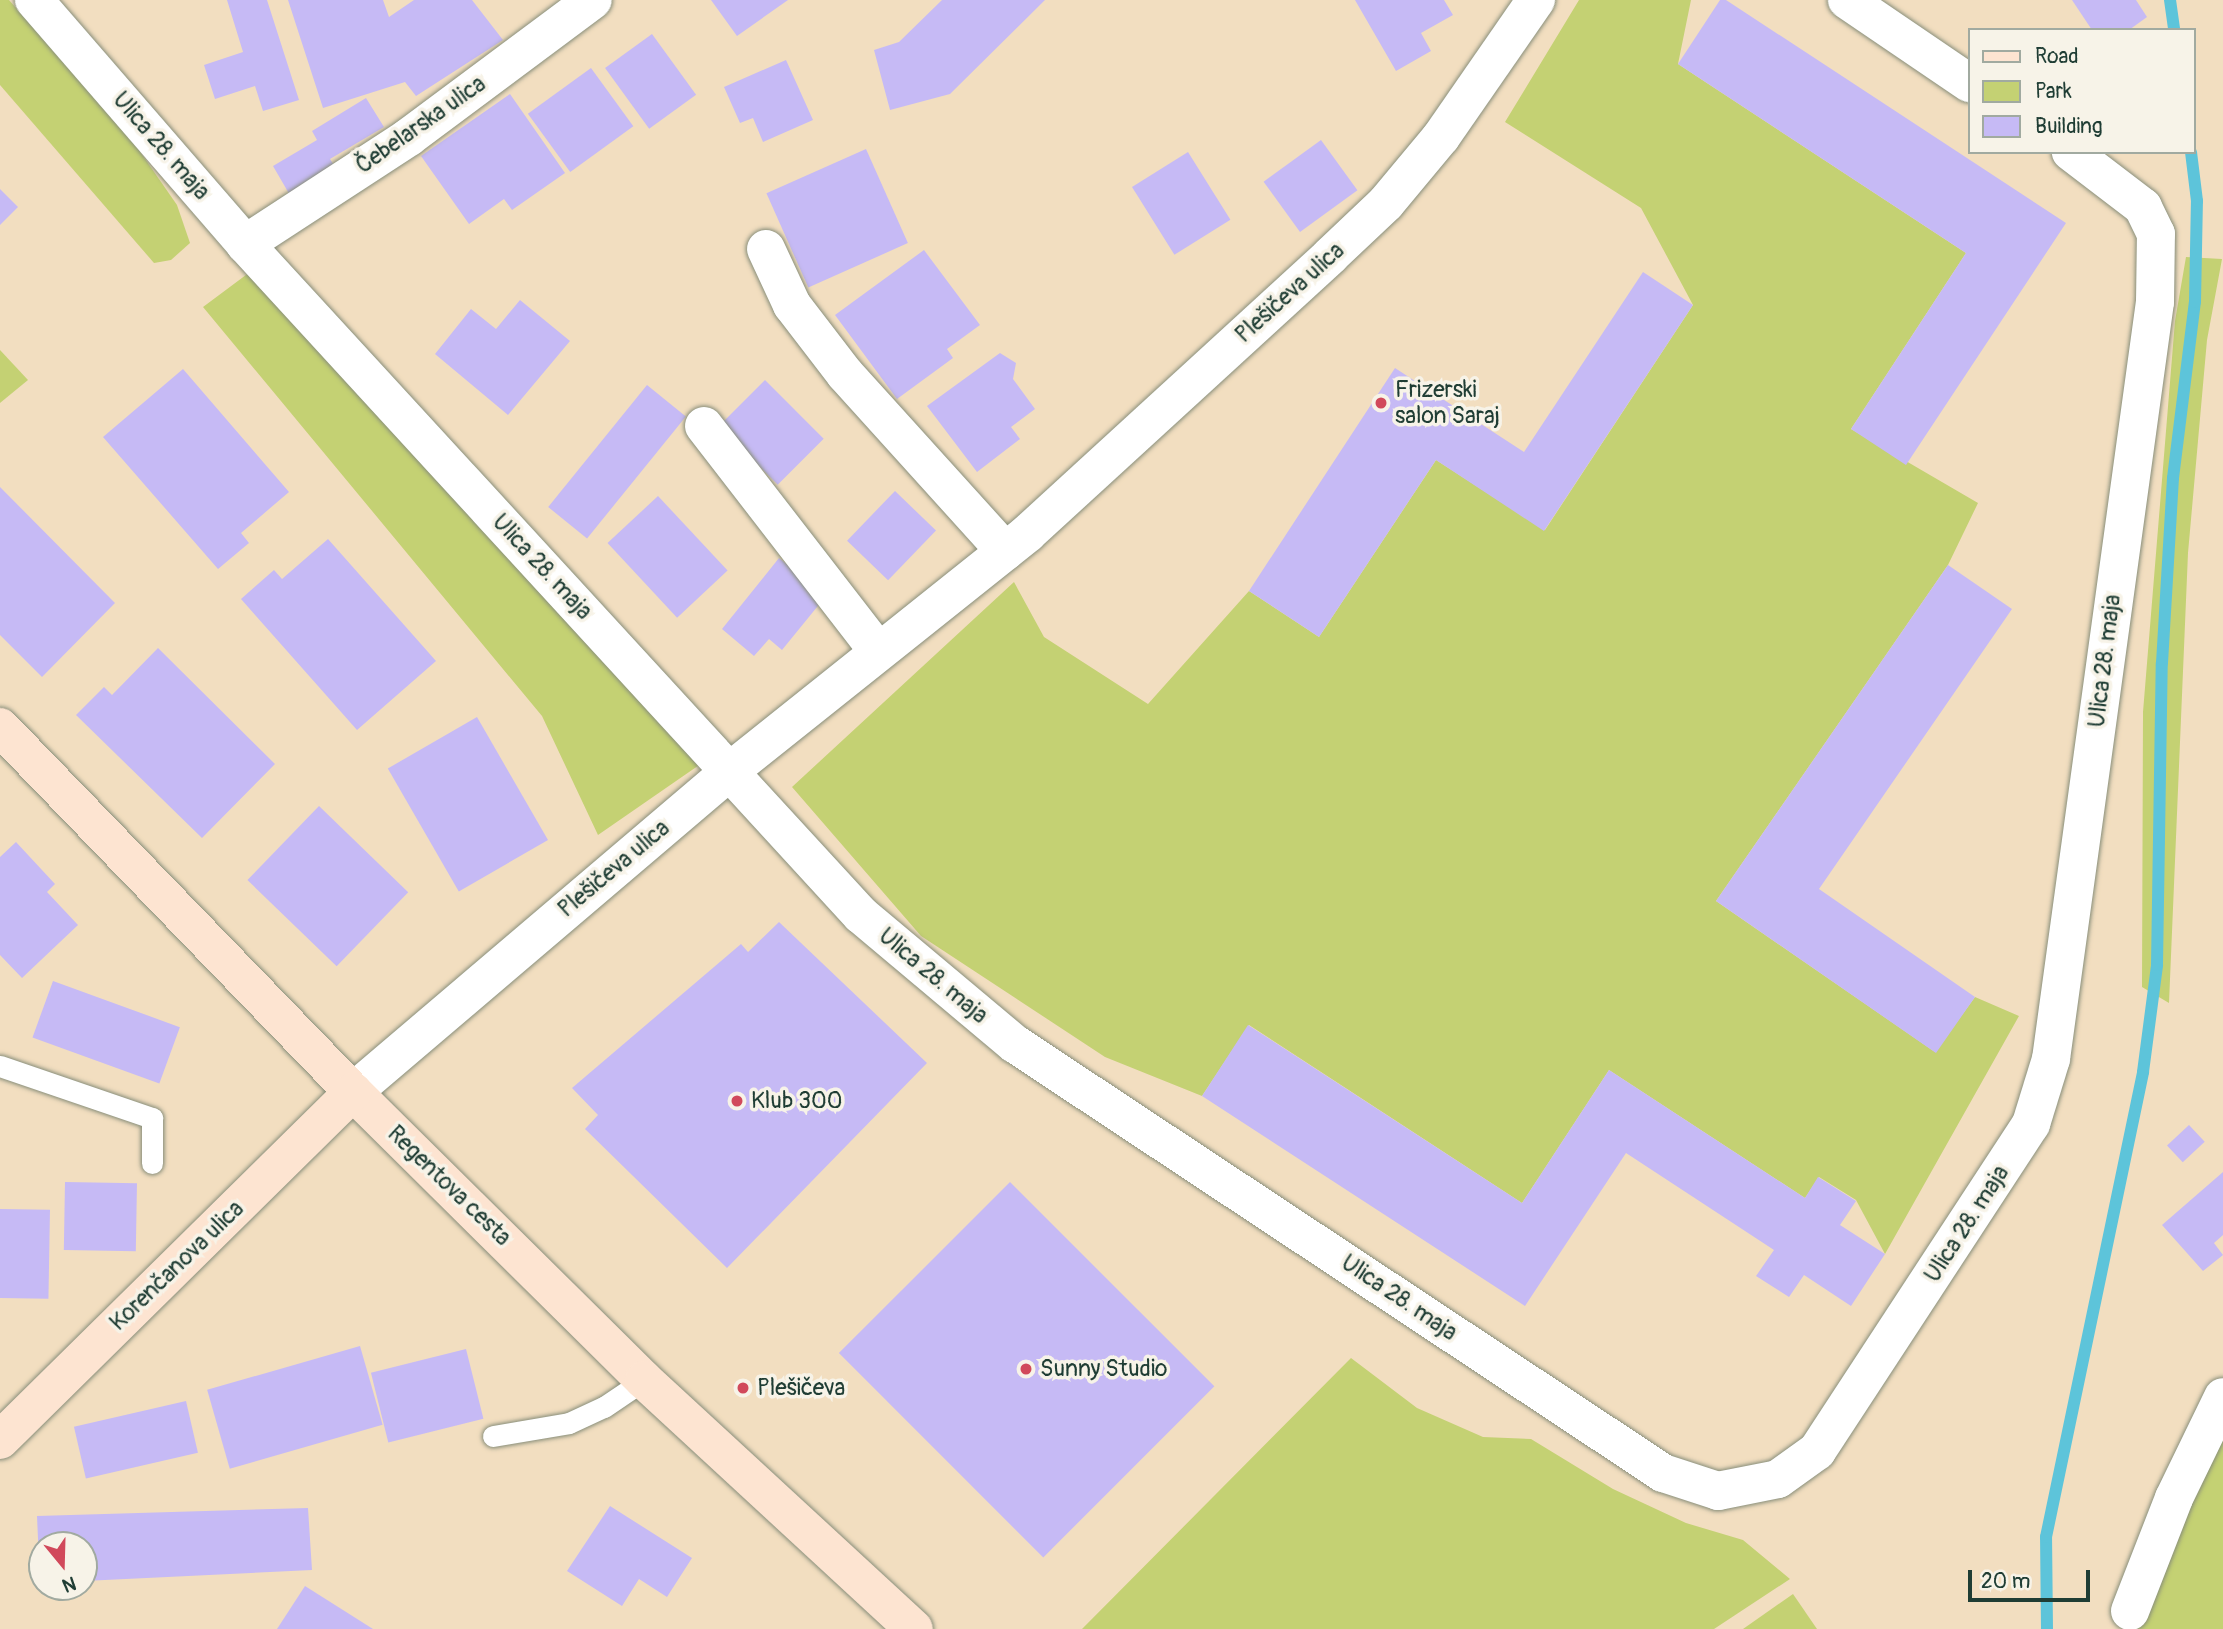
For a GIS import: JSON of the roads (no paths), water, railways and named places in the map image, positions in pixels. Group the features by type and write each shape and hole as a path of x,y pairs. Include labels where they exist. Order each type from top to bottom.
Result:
{"street":[{"name":"Čebelarska ulica","path":"245,244 409,137 593,0"},
{"name":"Plešičeva ulica","path":"353,1091 730,771 877,650 1005,551 1386,203 1441,137 1536,0"},
{"path":"1847,0 1968,82"},
{"name":"Ulica 28. maja","path":"51,5 245,244 861,915 1015,1044 1663,1473 1718,1491 1778,1479 1817,1451 2031,1124 2051,1059 2155,302 2156,234 2143,207 2074,154"},
{"path":"766,249 792,305 845,374 1005,551"},
{"path":"704,426 877,650"},
{"name":"Regentova cesta","path":"0,727 353,1091 644,1380 914,1629"},
{"name":"Korenčanova ulica","path":"0,1440 353,1091"},
{"path":"2130,1611 2174,1497 2223,1397"}],"lane":[{"path":"0,1066 152,1118 152,1163"},
{"path":"493,1436 569,1423 604,1407 644,1380"}],"waterway":[{"path":"2170,0 2174,28"},
{"path":"2047,1629 2046,1537 2143,1072 2157,965 2162,663 2173,478 2195,302 2197,201 2191,154"}],"place":[{"name":"Frizerski salon Saraj","path":"1381,403"},
{"name":"Klub 300","path":"737,1101"},
{"name":"Sunny Studio","path":"1026,1369"},
{"name":"Plešičeva","path":"743,1388"}]}
